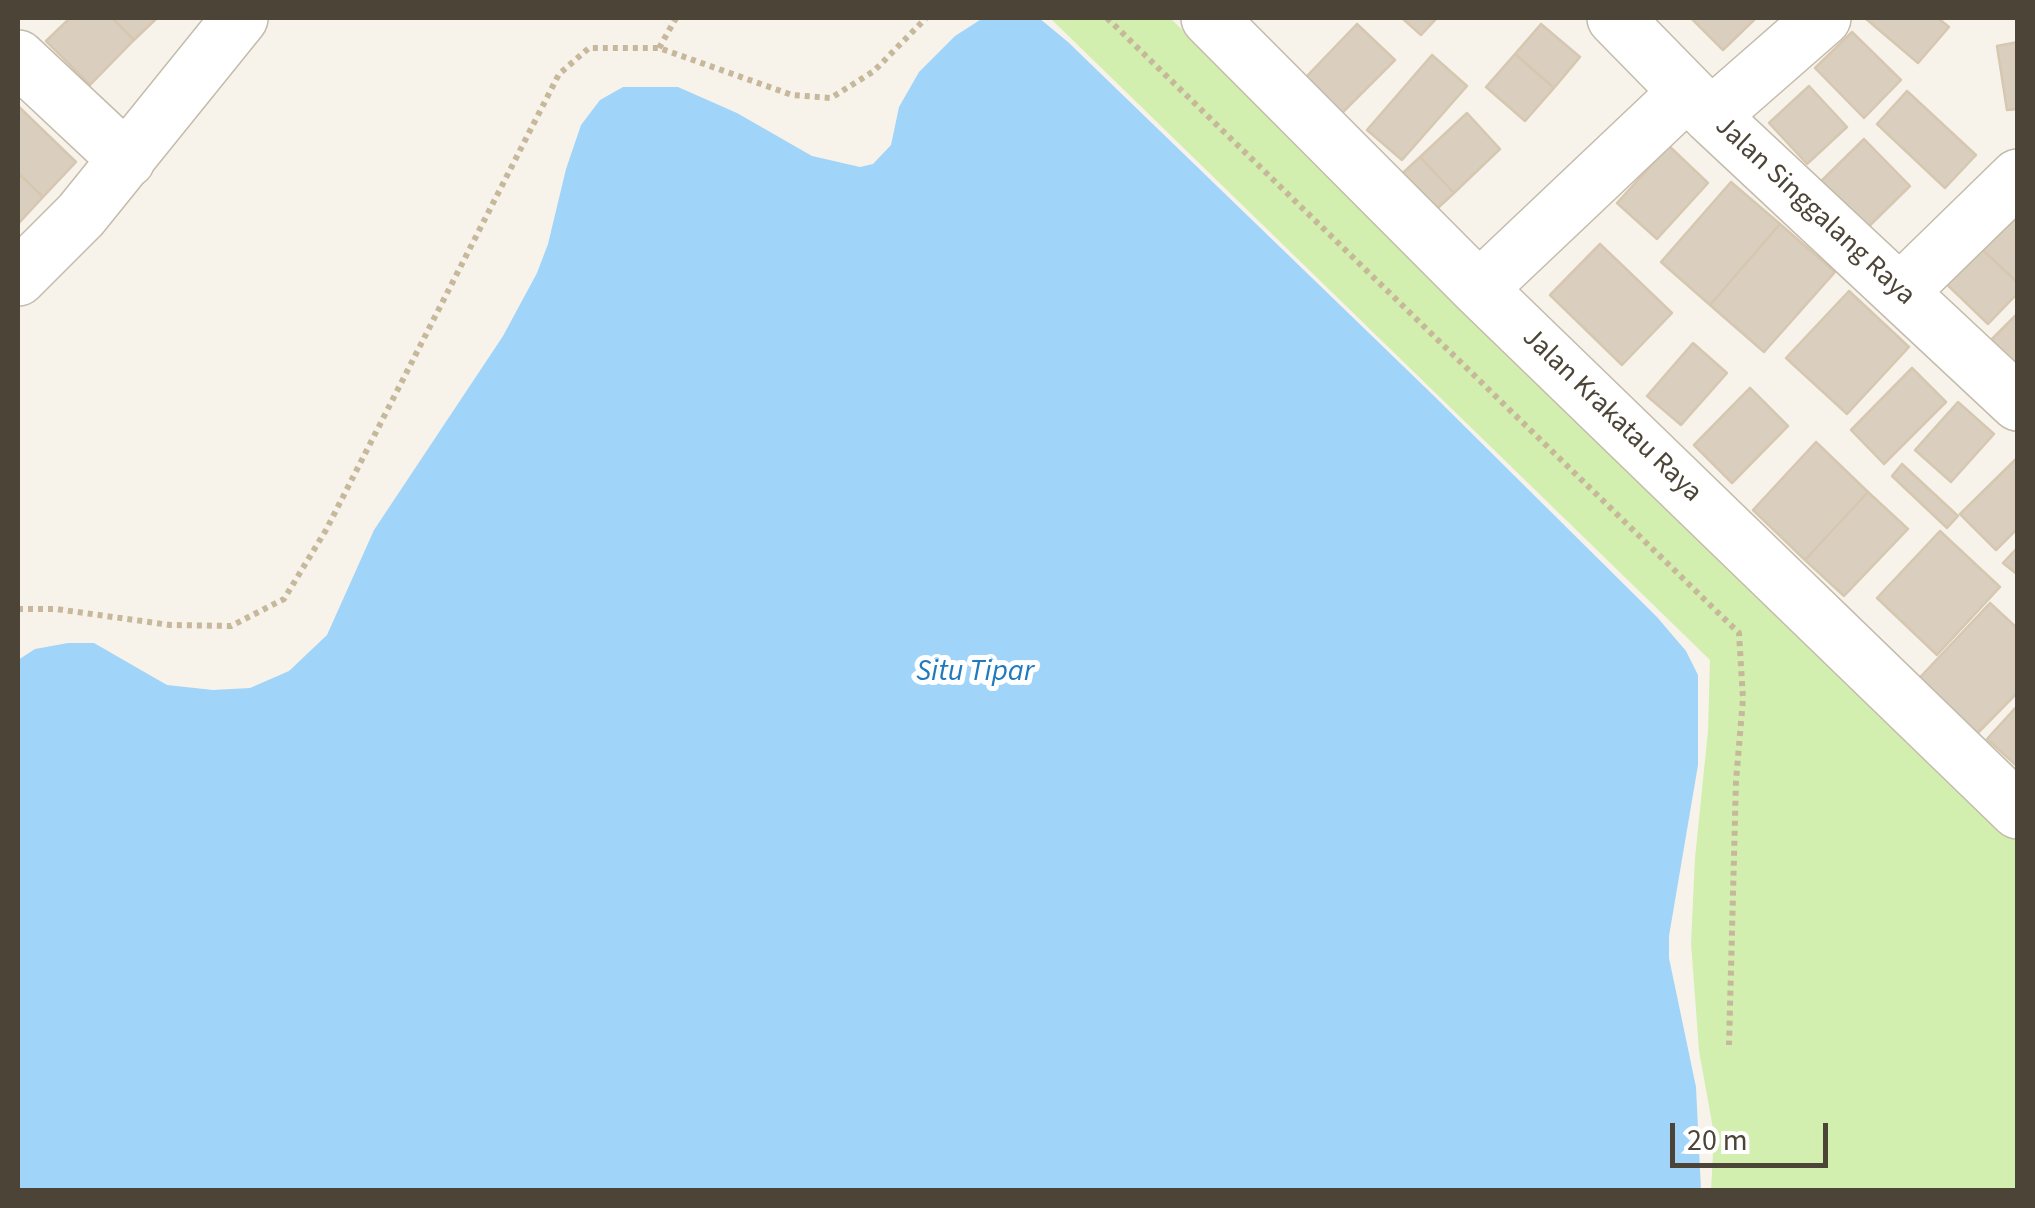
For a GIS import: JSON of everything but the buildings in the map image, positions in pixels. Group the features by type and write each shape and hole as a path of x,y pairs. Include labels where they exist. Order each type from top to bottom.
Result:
{"street":[{"path":"18,278 81,216 240,18"},
{"name":"Jalan Krakatau Raya","path":"1209,18 1479,288 2018,811"},
{"name":"Jalan Singgalang Raya","path":"1615,18 1699,104 2018,403"},
{"path":"1479,288 1699,104 1823,18"},
{"path":"18,58 127,160"},
{"path":"1900,291 2018,178"}],"path":[{"path":"659,48 676,18"},
{"path":"18,609 170,625 231,626 284,599 335,513 559,74 589,48 659,48 792,95 831,98 874,71 926,18"},
{"path":"1107,18 1738,633 1743,699 1736,781 1729,1045"}],"green space":[{"path":"1050,18 1170,18 2017,830 2017,1190 1711,1190 1714,1134 1699,1051 1691,943 1710,660"}],"water":[{"name":"Situ Tipar","path":"983,18 1039,18 1068,42 1432,394 1657,617 1686,651 1698,675 1698,765 1669,936 1669,958 1696,1087 1701,1190 18,1190 18,660 35,649 94,643 167,685 213,690 250,688 289,671 327,635 374,530 503,336 548,244 581,125 600,100 623,87 678,87 737,113 812,156 860,167 873,164 891,145 899,107 919,72 955,36"}]}
